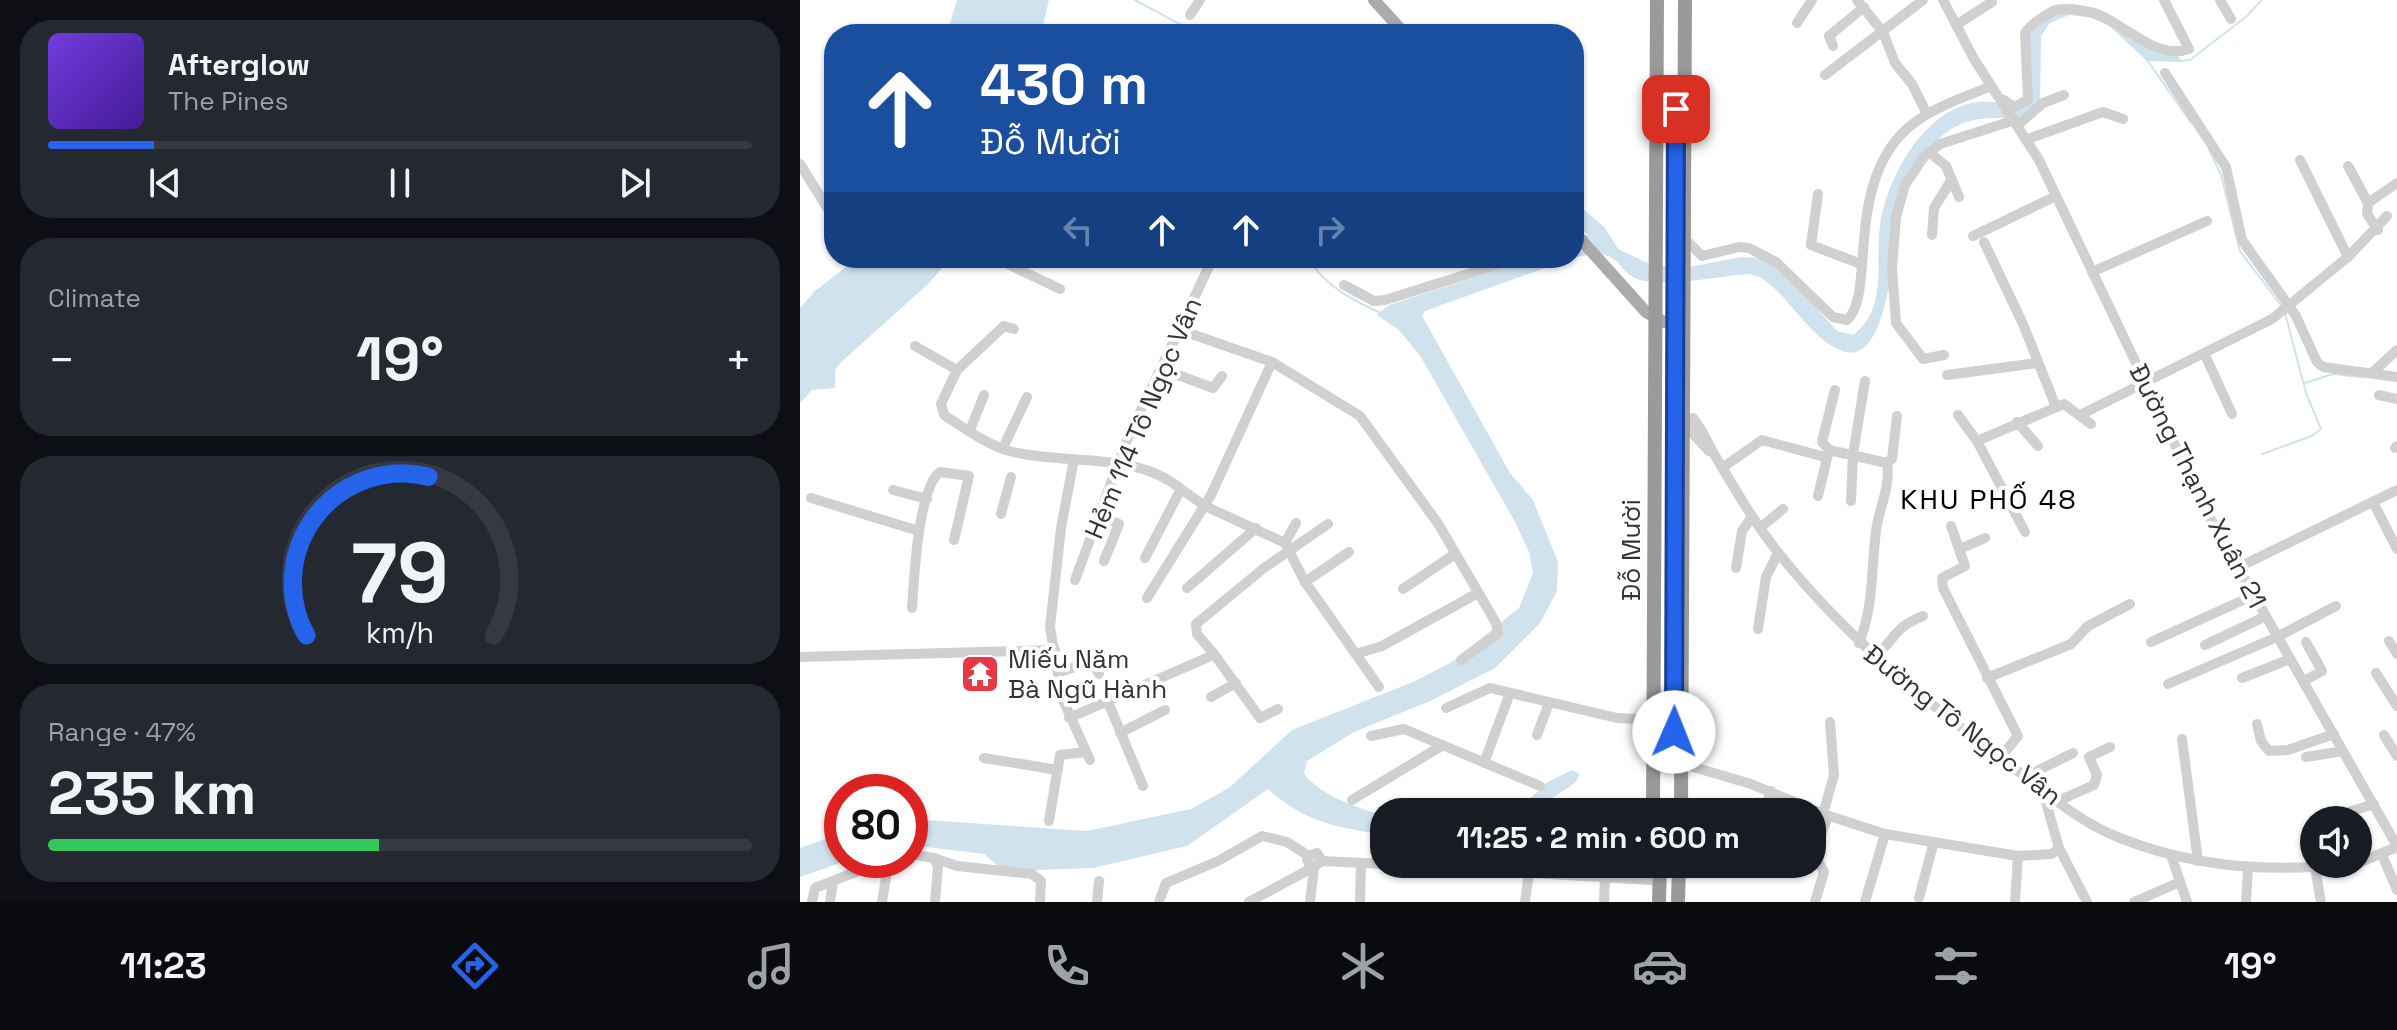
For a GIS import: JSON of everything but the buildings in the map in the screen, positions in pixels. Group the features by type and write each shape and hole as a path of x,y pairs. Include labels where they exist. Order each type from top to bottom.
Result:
{"highway":[{"path":"1657,0 1662,21"},
{"path":"1666,0 1662,21 1661,76 1669,264"},
{"path":"1669,289 1678,0"},
{"path":"1669,264 1684,238 1685,0"},
{"name":"Đỗ Mười","path":"1669,289 1659,320 1674,421 1682,798"},
{"name":"Đỗ Mười","path":"1653,798 1655,720 1674,421 1678,399 1669,289"},
{"name":"Đỗ Mười","path":"1661,798 1674,421"},
{"name":"Đỗ Mười","path":"1673,798 1674,421"},
{"path":"1670,902 1671,878"},
{"path":"1678,902 1679,878"},
{"path":"1651,902 1655,880"},
{"path":"1655,880 1659,902"}],"main road":[{"path":"1374,0 1396,24"},
{"path":"1584,243 1659,320"}],"street":[{"path":"1190,15 1200,0"},
{"path":"1797,23 1812,0"},
{"path":"1825,75 1923,0"},
{"path":"1943,0 1995,93 2014,107 2028,100 2025,33 2064,5 2080,2 2096,6 2133,23 2161,48 2175,51 2189,49 2164,0"},
{"path":"2220,0 2231,19"},
{"path":"1956,25 1992,2"},
{"path":"1833,46 1829,36 1860,4 1883,32 1895,63 1912,84 1927,114"},
{"path":"2165,73 2226,167 2242,240 2323,367 2397,376"},
{"path":"1684,238 1702,256 1739,247 1769,258 1841,320 1852,316 1861,264 1867,196 1876,174 1903,132 1927,114 1995,93"},
{"name":"Đường Thạnh Xuân 21","path":"1995,93 2028,139 2143,382 2237,568 2397,846"},
{"path":"1944,355 1925,360 1906,341 1896,323 1892,269 1896,217 1905,185 1929,152 1940,144 2016,121 2043,103 2064,95"},
{"path":"2028,139 2103,112 2123,119"},
{"path":"1929,152 1943,163 1959,197"},
{"path":"2300,160 2348,257"},
{"path":"800,164 824,203"},
{"path":"2348,166 2368,203 2367,214 2378,230"},
{"path":"1932,235 1934,208 1952,179"},
{"path":"2368,203 2397,183"},
{"path":"1818,194 1811,245 1861,264"},
{"path":"1973,236 2056,196"},
{"path":"2080,415 2143,382 2205,355 2286,309 2378,230 2387,216"},
{"path":"2092,272 2207,221"},
{"path":"1984,242 2056,407"},
{"path":"1016,268 1060,289"},
{"name":"Hẻm 114 Tô Ngọc Vân","path":"1075,580 1118,465 1208,268"},
{"path":"1344,285 1374,301 1385,300 1487,268"},
{"path":"1014,329 1004,326 957,370 941,410 944,415 1003,448 1131,465 1170,480 1205,506 1256,528 1287,547 1305,582 1379,687"},
{"path":"1180,330 1272,362 1360,416 1439,525 1496,623 1498,633 1461,660"},
{"path":"915,346 957,370"},
{"path":"2372,373 2397,350"},
{"path":"2205,355 2232,414"},
{"path":"1147,598 1205,506 1272,362"},
{"path":"1947,375 2037,363"},
{"path":"1162,369 1213,388 1222,376"},
{"path":"1851,501 1853,454 1865,381"},
{"path":"1818,496 1827,454 1822,442 1835,390"},
{"path":"970,430 984,395"},
{"path":"2379,395 2397,399"},
{"path":"1003,448 1027,397"},
{"path":"1977,441 2064,404 2091,424"},
{"path":"1958,415 1977,441 2025,532"},
{"path":"1859,643 1870,609 1876,530 1886,490 1887,463 1892,459 1897,416"},
{"name":"Đường Tô Ngọc Vân","path":"1674,421 1714,454 1778,553 1859,643 2043,792 2101,830 2171,855 2248,868 2300,868"},
{"path":"2017,422 2038,446"},
{"path":"1722,468 1762,440 1827,454 1853,454 1887,463"},
{"path":"1049,821 1060,755 1088,756 1062,698 1050,627 1052,589 1068,480 1074,459"},
{"path":"912,608 919,531 936,474 969,476 954,540"},
{"path":"1001,514 1011,477"},
{"path":"1145,558 1181,489"},
{"path":"893,490 927,499"},
{"path":"2237,568 2397,490"},
{"path":"811,498 919,531"},
{"path":"2373,502 2397,549"},
{"path":"1760,528 1783,509"},
{"path":"1099,515 1119,524 1104,561"},
{"path":"1736,568 1742,531 1752,517"},
{"path":"1287,547 1296,523"},
{"path":"1278,709 1262,720 1197,634 1196,624 1287,547 1328,524"},
{"path":"1951,526 1965,566 1942,578 1941,583 2018,736 2000,758"},
{"path":"1187,588 1256,528"},
{"path":"1960,549 1985,538"},
{"path":"1305,582 1349,552"},
{"path":"1758,629 1766,577 1778,553"},
{"path":"1403,589 1455,554"},
{"path":"1356,654 1382,646 1478,593"},
{"path":"2151,642 2252,596"},
{"path":"1987,678 2071,644 2088,626 2130,604"},
{"path":"2168,684 2277,637 2336,606"},
{"path":"1874,657 1890,644 1900,625 1923,616"},
{"path":"2205,645 2264,617"},
{"path":"2389,641 2397,654"},
{"path":"2304,681 2322,671 2306,642"},
{"path":"800,657 1055,650"},
{"path":"1069,718 1214,654"},
{"path":"2242,678 2290,659"},
{"path":"1059,672 1092,662 1099,674"},
{"path":"2376,673 2397,706"},
{"path":"1211,697 1236,683"},
{"path":"1446,708 1484,689 1617,718 1655,720"},
{"path":"1484,763 1510,693"},
{"path":"1108,702 1143,786"},
{"path":"1537,735 1549,703"},
{"path":"1120,733 1165,710"},
{"path":"1830,722 1834,775 1826,815 1933,845 2018,856 2052,854 2059,848"},
{"path":"2257,724 2261,741 2269,751 2288,750 2334,734"},
{"path":"1371,736 1404,729 1540,786"},
{"path":"2384,735 2397,756"},
{"path":"2182,739 2198,861"},
{"path":"1352,800 1443,745"},
{"path":"2058,801 2094,785 2097,775 2089,757 2110,747"},
{"path":"2306,757 2343,751"},
{"path":"2025,777 2073,753"},
{"path":"984,758 1058,770"},
{"path":"1683,764 1787,798"},
{"path":"1769,798 1771,791"},
{"path":"2043,792 2059,848 2087,902"},
{"path":"2368,806 2374,804"},
{"path":"1865,902 1885,834"},
{"path":"1159,902 1166,883 1218,861 1262,836 1279,838 1309,856 1317,853 1310,902"},
{"path":"1919,898 1933,845"},
{"path":"2372,858 2397,846"},
{"path":"2171,855 2187,902"},
{"path":"2382,855 2397,890"},
{"path":"2015,902 2018,856"},
{"path":"928,857 957,866 1032,874 1041,881 1040,902"},
{"path":"934,858 938,867 935,902"},
{"path":"1360,902 1361,863"},
{"path":"1249,902 1316,865 1370,863"},
{"path":"2246,902 2248,868"},
{"path":"812,902 815,888 843,878"},
{"path":"882,902 885,878"},
{"path":"1525,902 1528,878"},
{"path":"1604,902 1605,878"},
{"path":"1622,878 1655,880"},
{"path":"1815,902 1822,878"},
{"path":"2317,878 2321,902"},
{"path":"1097,902 1099,881"},
{"path":"830,902 833,882"},
{"path":"2134,902 2180,882"}],"water":[{"path":"957,0 1049,0 1043,24 950,24"},
{"path":"2083,6 2096,8 2109,13 2154,46 2178,56 2182,62 2147,61 2102,19 2069,15 2050,23 2041,36 2040,103 2018,118 1978,119 1953,128 1932,146 1909,176 1901,201 1882,316 1872,338 1858,351 1840,350 1828,344 1781,294 1760,277 1748,274 1684,281 1646,281 1628,274 1612,258 1603,255 1584,256 1584,236 1588,235 1584,231 1584,210 1605,228 1618,249 1652,265 1684,268 1742,257 1759,258 1778,265 1837,331 1853,335 1864,324 1876,299 1880,226 1884,208 1890,189 1910,151 1922,134 1954,109 1984,102 2022,107 2031,100 2029,35 2050,16"},
{"path":"844,268 942,268 839,364 835,370 835,388 812,390 800,403 800,308 814,292"},
{"path":"1503,268 1545,268 1425,311 1422,316 1510,473 1533,500 1558,562 1557,591 1540,623 1495,668 1430,701 1354,732 1307,761 1304,774 1311,782 1330,795 1370,811 1370,832 1309,817 1268,789 1187,846 1093,868 1036,870 998,866 984,854 928,847 928,820 1087,831 1191,809 1229,788 1292,730 1413,682 1452,662 1519,608 1533,573 1529,552 1515,522 1421,357 1399,330 1377,315 1389,305"},
{"path":"1572,770 1580,774 1575,783 1552,798 1531,798 1546,783"},
{"path":"824,839 824,868 800,877 800,848"}],"waterway":[{"path":"1135,0 1179,24"},
{"path":"2179,61 2190,60 2247,16 2262,0"},
{"path":"2147,60 2192,124"},
{"path":"2209,149 2221,175 2240,251 2282,307"},
{"path":"1315,268 1340,291 1381,313"},
{"path":"2262,454 2312,436 2321,429 2306,393 2285,313"},
{"path":"2305,383 2333,374 2361,377"}],"place":[{"name":"Miếu Năm Bà Ngũ Hành","path":"980,674"}],"district":[{"name":"KHU PHỐ 48","path":"1989,499"}],"route":[{"path":"1674,732 1676,109"}]}
